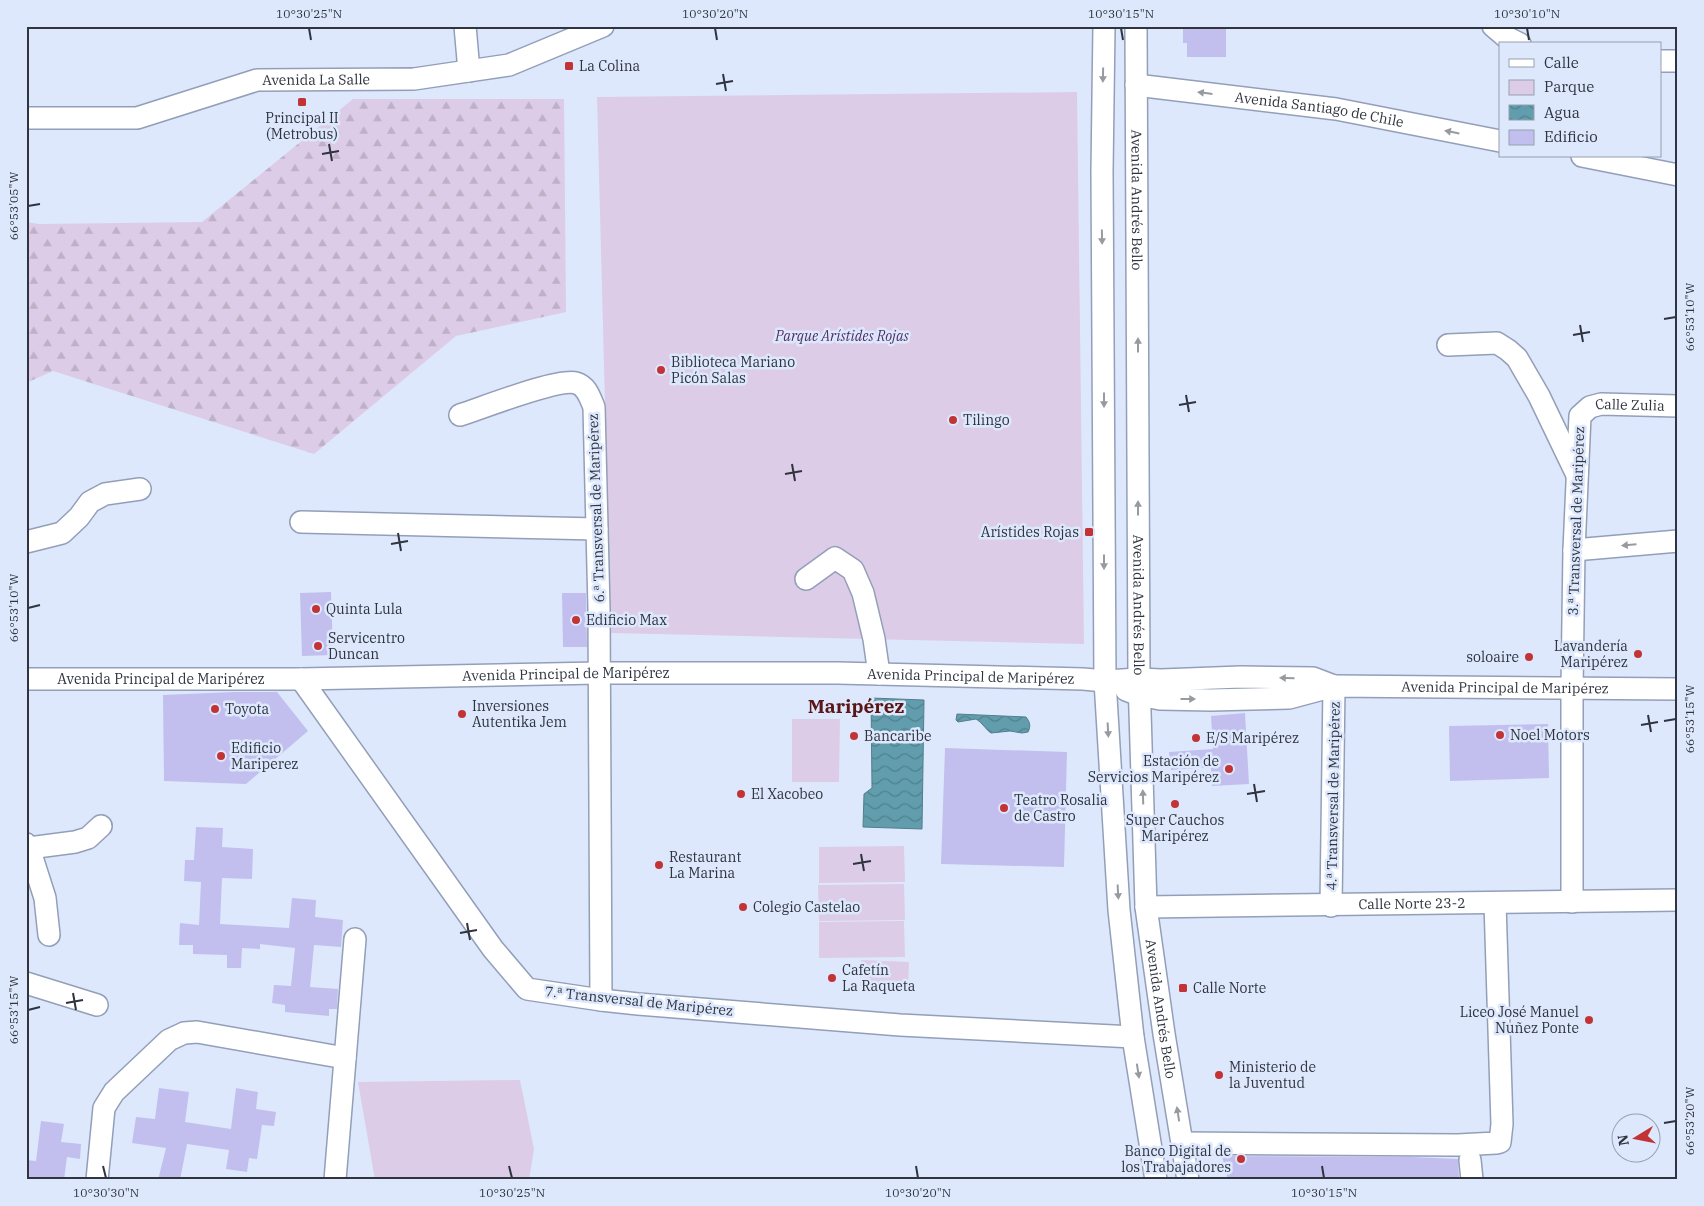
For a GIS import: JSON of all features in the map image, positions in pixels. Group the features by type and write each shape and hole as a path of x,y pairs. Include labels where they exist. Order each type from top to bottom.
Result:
{"street":[{"path":"465,26 470,71"},
{"name":"Avenida La Salle","path":"26,118 137,118 257,80 414,79 509,65 603,26"},
{"path":"1104,26 1102,181 1105,681 1119,910 1132,1037 1156,1180"},
{"name":"Avenida Andrés Bello","path":"1136,26 1139,687 1146,907 1164,1034 1188,1180"},
{"path":"1493,26 1506,37 1516,42"},
{"path":"1662,61 1678,61"},
{"name":"Avenida Santiago de Chile","path":"1136,84 1336,109 1499,141"},
{"path":"1592,158 1678,175"},
{"path":"1448,345 1497,343 1517,358 1539,396 1577,476"},
{"name":"6.ª Transversal de Maripérez","path":"460,415 548,386 564,383 577,383 589,393 594,407 599,609 601,1000"},
{"name":"Calle Zulia","path":"1583,411 1601,404 1678,406"},
{"name":"3.ª Transversal de Maripérez","path":"1572,902 1574,550 1580,416 1583,411"},
{"path":"26,542 62,533 79,517 90,502 104,494 140,489"},
{"path":"301,522 597,529"},
{"path":"1574,550 1678,541"},
{"path":"806,579 835,558 853,570 863,594 872,630 879,674"},
{"name":"Avenida Principal de Maripérez","path":"26,679 301,680 599,673 879,674 1083,679 1139,687 1170,699 1289,698 1334,686 1678,690"},
{"name":"7.ª Transversal de Maripérez","path":"301,680 494,948 527,989 601,1000 900,1025 1132,1037"},
{"name":"4.ª Transversal de Maripérez","path":"1331,906 1334,686"},
{"path":"49,935 45,898 28,846 75,842 88,838 100,826"},
{"name":"Calle Norte 23-2","path":"1146,907 1678,900"},
{"path":"1182,1143 1458,1145 1500,1142 1502,1124 1495,903"},
{"path":"335,1180 355,939"},
{"path":"26,983 97,1005"},
{"path":"97,1180 104,1108 114,1092 169,1040 184,1033 197,1032 345,1058"}],"green space":[{"name":"Parque Arístides Rojas","path":"1077,92 1084,644 611,633 597,97"},
{"path":"353,99 564,99 566,312 456,336 314,454 53,371 26,383 26,222 39,224 202,222"},
{"path":"792,719 840,719 839,782 792,782"},
{"path":"904,846 905,882 819,883 819,847"},
{"path":"904,884 905,920 819,921 818,885"},
{"path":"904,921 905,957 819,958 819,922"},
{"path":"861,960 909,962 908,988 860,986"},
{"path":"520,1080 534,1149 529,1180 375,1180 358,1082"}],"water":[{"path":"871,698 924,700 922,829 863,827 864,794 872,788"},
{"path":"957,714 1026,717 1030,728 1028,732 1022,733 1010,731 991,733 976,719 958,722 956,720"}],"building":[{"path":"1183,26 1226,26 1226,57 1187,57 1187,43 1183,43"},
{"name":"Quinta Lula","path":"331,592 333,655 302,656 300,593"},
{"name":"Edificio Max","path":"562,593 586,593 587,647 563,647"},
{"name":"Edificio Mariperez","path":"277,692 308,731 246,784 164,781 163,695"},
{"path":"1245,713 1249,784 1212,786 1211,767 1171,770 1169,752 1213,749 1211,716"},
{"path":"1548,724 1549,778 1450,781 1449,726"},
{"name":"Teatro Rosalia de Castro","path":"945,748 1067,752 1064,867 941,864"},
{"path":"196,827 223,828 222,847 253,849 252,879 222,878 220,924 289,928 292,898 316,900 315,917 343,920 341,947 314,945 310,987 338,989 337,1009 329,1009 329,1016 285,1012 285,1005 272,1003 274,985 291,986 295,948 260,944 260,949 242,948 241,968 227,968 227,955 193,954 193,945 179,945 180,923 199,925 201,882 184,881 185,860 194,860"},
{"path":"159,1088 189,1092 185,1122 231,1129 236,1088 258,1092 256,1109 276,1112 274,1126 262,1125 257,1159 249,1158 247,1172 226,1169 229,1150 187,1144 180,1180 158,1180 166,1148 132,1143 136,1117 155,1119"},
{"path":"41,1121 64,1124 61,1142 81,1144 80,1159 67,1157 64,1180 26,1180 26,1160 36,1161"},
{"path":"1222,1156 1458,1159 1459,1180 1228,1180"}],"place":[{"name":"La Colina","path":"569,66"},
{"name":"Principal II (Metrobus)","path":"302,102"},
{"name":"Biblioteca Mariano Picón Salas","path":"661,370"},
{"name":"Tilingo","path":"953,420"},
{"name":"Arístides Rojas","path":"1089,532"},
{"name":"Quinta Lula","path":"316,609"},
{"name":"Edificio Max","path":"576,620"},
{"name":"Servicentro Duncan","path":"318,646"},
{"name":"Lavandería Maripérez","path":"1638,654"},
{"name":"soloaire","path":"1529,657"},
{"name":"Toyota","path":"215,709"},
{"name":"Inversiones Autentika Jem","path":"462,714"},
{"name":"Noel Motors","path":"1500,735"},
{"name":"Bancaribe","path":"854,736"},
{"name":"E/S Maripérez","path":"1196,738"},
{"name":"Edificio Mariperez","path":"221,756"},
{"name":"Estación de Servicios Maripérez","path":"1229,769"},
{"name":"El Xacobeo","path":"741,794"},
{"name":"Super Cauchos Maripérez","path":"1175,804"},
{"name":"Teatro Rosalia de Castro","path":"1004,808"},
{"name":"Restaurant La Marina","path":"659,865"},
{"name":"Colegio Castelao","path":"743,907"},
{"name":"Cafetín La Raqueta","path":"832,978"},
{"name":"Calle Norte","path":"1183,988"},
{"name":"Liceo José Manuel Nuñez Ponte","path":"1589,1020"},
{"name":"Ministerio de la Juventud","path":"1219,1075"},
{"name":"Banco Digital de los Trabajadores","path":"1241,1159"}],"district":[{"name":"Maripérez","path":"856,706"}]}
